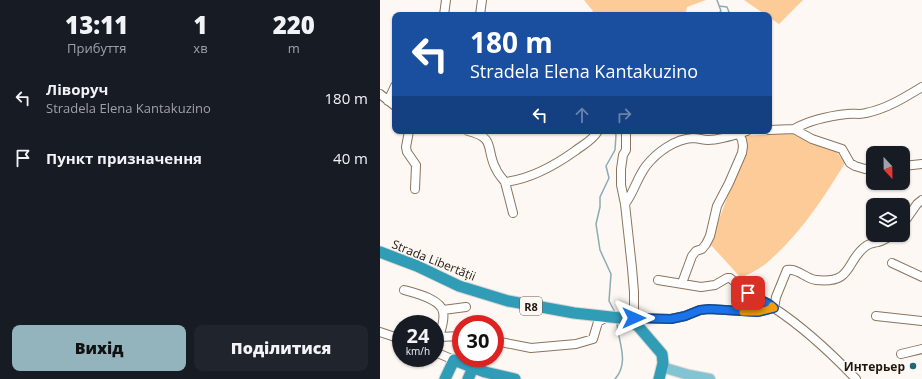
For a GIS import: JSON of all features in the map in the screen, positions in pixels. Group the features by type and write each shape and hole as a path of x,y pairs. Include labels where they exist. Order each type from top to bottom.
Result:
{"highway":[{"name":"Strada Libertății","path":"380,252 408,262 459,286 508,301 574,313 634,321 662,354 662,367"},
{"path":"445,379 452,364"},
{"name":"R8","path":"659,379 662,367"},
{"path":"468,379 473,368 515,379"}],"main road":[{"path":"662,367 689,375 710,379"}],"street":[{"path":"444,12 446,0"},
{"path":"480,12 482,0"},
{"path":"772,130 794,129 803,124 817,120 849,114 864,114 878,110 901,100 922,87"},
{"path":"380,94 392,104"},
{"path":"794,129 812,139 842,149 850,163 854,166 866,169"},
{"path":"408,134 406,152 416,165 415,189"},
{"path":"478,134 487,140 495,168 505,182 513,213"},
{"path":"505,182 532,176 546,169 591,141 596,134"},
{"path":"621,134 623,154 620,168 621,185 625,204 634,292 634,321 671,319 685,316 700,310 709,309 758,312 774,308"},
{"path":"623,154 626,150 626,134"},
{"path":"625,204 636,187 639,176 648,164 657,155 678,141 693,138 709,140 739,134 743,146 742,153 729,183 716,206 710,236 702,249 696,251 692,256 682,283"},
{"path":"910,165 922,164"},
{"path":"910,214 922,200"},
{"path":"774,308 776,297 788,270 792,269 811,279 823,280 836,278 846,273 863,248 879,242"},
{"path":"892,263 922,277"},
{"path":"658,280 701,287 715,285 727,278 730,278 748,293 769,304 805,331 856,379"},
{"path":"404,290 429,298 436,302 443,310 443,315"},
{"path":"443,310 466,307"},
{"path":"876,316 922,321"},
{"path":"504,343 531,348 576,344 593,339 598,322 608,317"},
{"path":"380,332 392,337"},
{"path":"901,354 922,349"}],"shaded area":[{"path":"584,0 706,0 687,7 686,12 592,12 593,11"},
{"path":"744,0 803,0 779,24 772,19 772,12 762,12"},
{"path":"791,133 836,151 845,163 820,202 792,238 767,263 741,278 710,244 734,179 745,158 744,136"}],"waterway":[{"path":"717,0 721,11 720,12"},
{"path":"719,6 727,7 729,12"},
{"path":"616,134 615,150 606,166 609,178 600,197 600,207 596,224 600,250 611,274 609,301 616,314"},
{"path":"615,379 622,366 622,352 617,323"}],"slow traffic":[{"path":"743,312 758,312 774,308 772,306"}],"place":[{"name":"Интерьер","path":"913,366"}],"route":[{"path":"634,318 671,319 685,316 700,310 709,309 758,312 774,308 748,293"}]}
